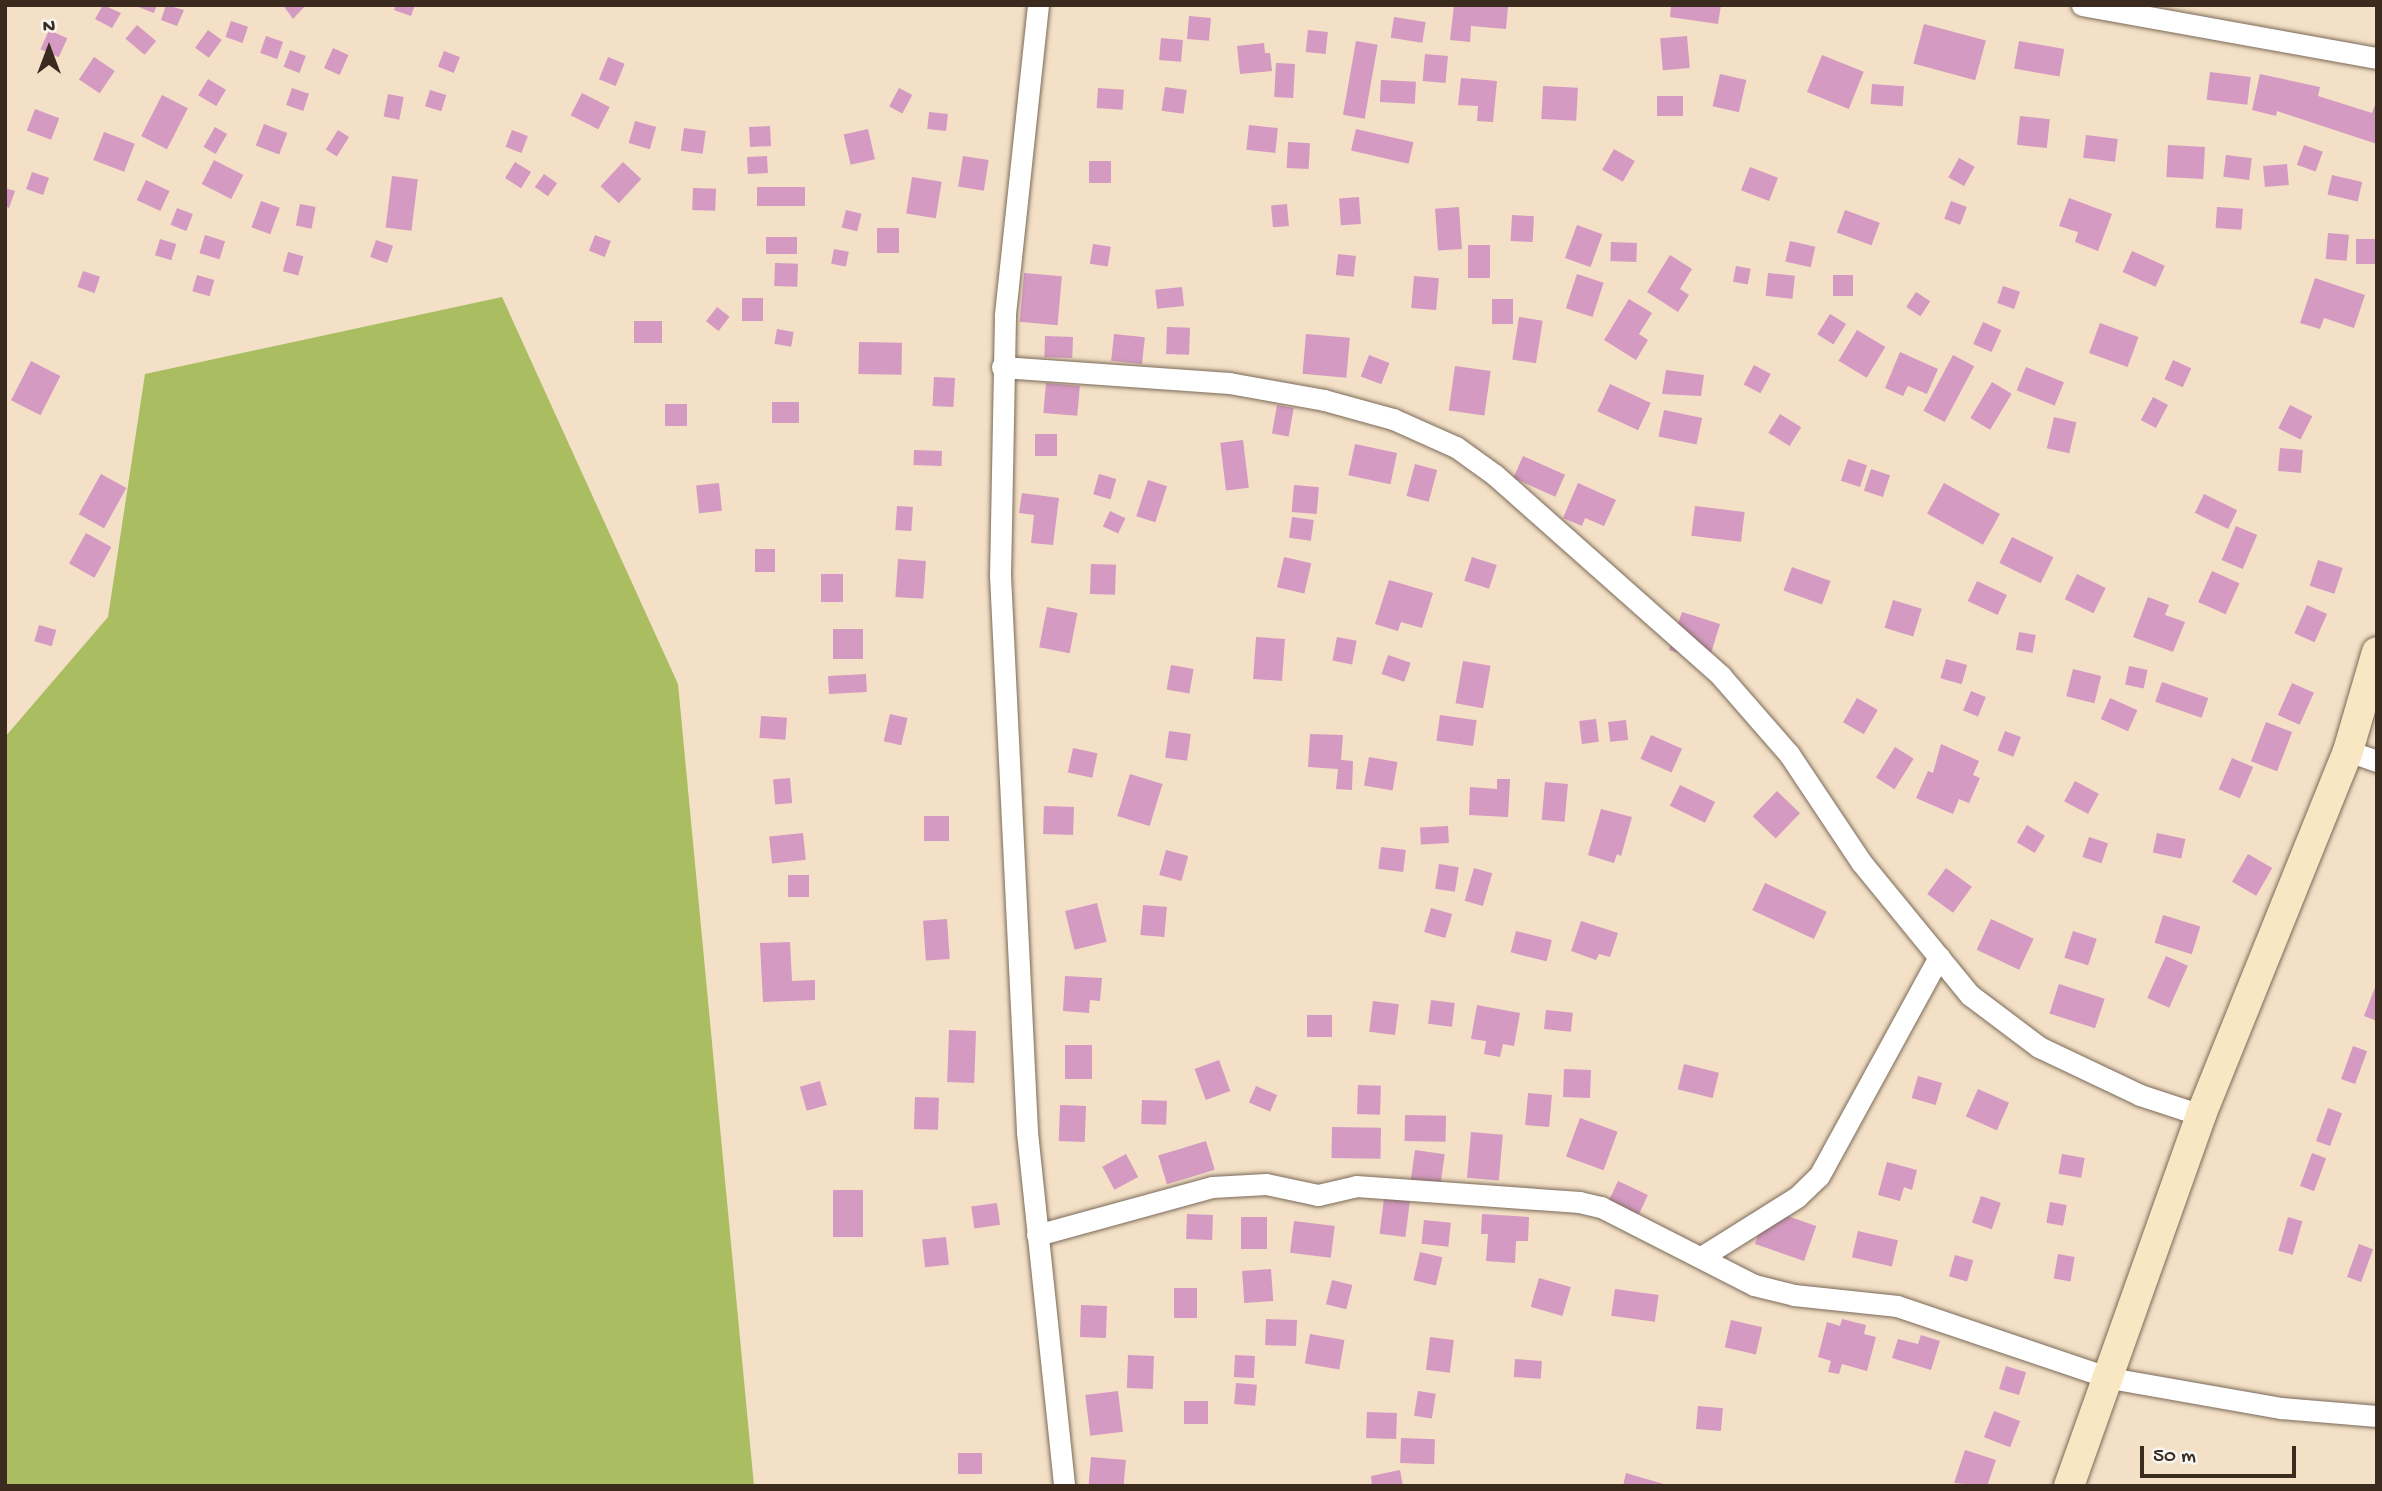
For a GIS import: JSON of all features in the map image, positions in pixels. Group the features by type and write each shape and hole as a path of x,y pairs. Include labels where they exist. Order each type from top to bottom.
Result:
{"main road":[{"path":"2069,1486 2110,1378 2201,1115 2348,751 2377,652"}],"street":[{"path":"1038,5 1002,367 1000,575 1027,1132 1064,1486"},
{"path":"2082,5 2377,58"},
{"path":"1002,367 1229,383 1324,400 1393,419 1456,447 1496,475 1721,676 1788,754 1861,862 1970,995 2039,1047 2140,1095 2201,1115"},
{"path":"2348,751 2377,761"},
{"path":"1703,1256 1797,1197 1819,1176 1939,957"},
{"path":"1037,1235 1212,1187 1266,1184 1318,1195 1356,1186 1579,1202 1601,1207 1703,1256 1754,1285 1794,1295 1897,1306 2110,1378 2281,1408 2377,1416"}],"green space":[{"path":"502,297 678,684 754,1486 5,1486 5,737 108,617 145,374"}],"building":[{"path":"103,5 121,13 112,28 95,19"},
{"path":"133,5 157,5 154,13"},
{"path":"166,5 184,10 177,26 161,20"},
{"path":"283,5 306,5 293,19"},
{"path":"396,5 415,5 411,16 394,10"},
{"path":"1454,5 1508,6 1506,29 1471,26 1470,42 1450,40"},
{"path":"1671,5 1721,5 1718,24 1670,17"},
{"path":"1189,16 1211,18 1209,41 1187,39"},
{"path":"1394,17 1426,22 1422,43 1391,38"},
{"path":"231,21 248,27 242,43 225,37"},
{"path":"1924,24 1986,41 1975,80 1913,64"},
{"path":"137,25 156,41 145,55 125,39"},
{"path":"49,30 67,38 59,57 40,49"},
{"path":"208,30 222,40 209,58 195,48"},
{"path":"1308,30 1328,32 1326,54 1306,52"},
{"path":"266,36 283,42 277,59 260,53"},
{"path":"1687,36 1690,68 1663,70 1660,38"},
{"path":"1161,38 1183,40 1181,62 1159,60"},
{"path":"1356,41 1378,45 1365,119 1343,115"},
{"path":"2019,41 2064,49 2059,77 2014,69"},
{"path":"1264,43 1265,53 1270,53 1272,71 1240,74 1237,46"},
{"path":"333,48 349,55 340,75 324,68"},
{"path":"290,50 306,56 299,73 284,67"},
{"path":"444,51 460,57 454,73 438,67"},
{"path":"1425,54 1448,56 1446,83 1423,81"},
{"path":"1822,55 1864,72 1849,109 1807,92"},
{"path":"94,57 115,71 100,93 79,79"},
{"path":"608,57 625,64 616,86 599,79"},
{"path":"1276,63 1295,64 1293,98 1274,97"},
{"path":"2210,72 2251,77 2247,105 2207,100"},
{"path":"1720,74 1746,80 1739,112 1713,106"},
{"path":"2260,74 2320,87 2318,96 2372,113 2377,100 2377,144 2277,111 2276,116 2252,110"},
{"path":"1461,78 1497,81 1493,122 1477,121 1478,106 1458,105"},
{"path":"208,79 226,90 216,106 198,95"},
{"path":"1381,80 1416,82 1415,104 1380,102"},
{"path":"1872,84 1904,86 1903,106 1871,104"},
{"path":"1543,86 1578,88 1576,121 1541,119"},
{"path":"1165,87 1187,90 1183,114 1162,111"},
{"path":"292,88 309,94 303,111 286,105"},
{"path":"899,88 912,95 902,114 889,107"},
{"path":"1098,88 1124,90 1123,110 1097,108"},
{"path":"430,90 446,95 441,111 425,106"},
{"path":"582,93 610,107 598,129 571,115"},
{"path":"388,94 404,97 399,120 384,117"},
{"path":"162,95 188,108 167,149 141,136"},
{"path":"1657,96 1683,96 1683,116 1657,116"},
{"path":"35,109 59,118 51,140 27,130"},
{"path":"929,112 948,114 946,131 927,129"},
{"path":"2020,116 2050,119 2047,148 2017,145"},
{"path":"635,121 656,127 650,149 629,143"},
{"path":"264,124 287,133 279,154 256,145"},
{"path":"1249,125 1278,128 1275,153 1246,150"},
{"path":"770,126 771,146 750,147 749,127"},
{"path":"215,127 227,134 216,154 204,147"},
{"path":"684,128 706,131 703,154 681,151"},
{"path":"868,129 875,159 851,165 844,135"},
{"path":"1356,129 1413,142 1409,164 1351,150"},
{"path":"338,130 349,137 337,156 326,150"},
{"path":"512,130 528,136 521,153 506,147"},
{"path":"104,132 135,144 124,172 93,160"},
{"path":"2086,135 2118,139 2115,162 2083,158"},
{"path":"1288,142 1310,143 1309,169 1287,168"},
{"path":"2168,145 2205,147 2203,179 2166,177"},
{"path":"2304,145 2323,152 2316,172 2297,165"},
{"path":"1614,149 1635,161 1623,182 1602,170"},
{"path":"2226,155 2252,158 2249,180 2223,177"},
{"path":"767,156 768,173 748,174 747,157"},
{"path":"963,156 989,160 984,191 958,187"},
{"path":"1959,158 1975,167 1964,186 1948,177"},
{"path":"214,160 243,175 231,199 202,184"},
{"path":"1089,161 1111,161 1111,183 1089,183"},
{"path":"515,162 531,172 521,188 505,178"},
{"path":"623,162 641,179 619,203 600,186"},
{"path":"2287,164 2289,185 2265,187 2263,166"},
{"path":"1750,167 1778,178 1769,201 1741,190"},
{"path":"32,172 49,178 43,195 26,189"},
{"path":"544,174 557,183 548,196 535,187"},
{"path":"2332,175 2362,182 2358,201 2328,194"},
{"path":"392,176 418,179 411,231 386,228"},
{"path":"912,177 942,182 936,218 906,214"},
{"path":"146,180 170,191 160,211 137,200"},
{"path":"757,187 805,187 805,206 757,206"},
{"path":"5,188 15,191 9,208 5,206"},
{"path":"693,188 716,189 715,211 692,210"},
{"path":"1359,197 1361,224 1341,225 1339,198"},
{"path":"2069,198 2112,214 2098,251 2075,242 2078,232 2059,226"},
{"path":"261,201 280,208 270,234 251,227"},
{"path":"1951,201 1967,207 1960,225 1944,219"},
{"path":"300,204 316,207 312,229 296,226"},
{"path":"1287,204 1289,226 1273,227 1271,205"},
{"path":"1459,207 1462,249 1438,251 1435,209"},
{"path":"2217,207 2243,209 2241,230 2216,228"},
{"path":"177,208 193,214 186,231 171,225"},
{"path":"846,210 862,214 857,231 842,227"},
{"path":"1845,210 1880,223 1872,245 1837,233"},
{"path":"1512,215 1534,216 1533,242 1511,241"},
{"path":"1577,225 1602,234 1590,267 1565,258"},
{"path":"877,228 899,228 899,253 877,253"},
{"path":"2328,233 2349,235 2347,261 2326,259"},
{"path":"205,235 225,241 220,259 199,253"},
{"path":"595,235 611,241 605,257 589,251"},
{"path":"766,237 797,237 797,254 766,254"},
{"path":"160,239 176,244 171,260 155,255"},
{"path":"2356,239 2377,239 2377,264 2356,264"},
{"path":"376,240 393,246 387,263 370,257"},
{"path":"1790,241 1815,247 1811,267 1785,261"},
{"path":"1611,242 1637,243 1636,262 1610,261"},
{"path":"1093,244 1111,247 1108,267 1090,264"},
{"path":"1468,245 1490,245 1490,278 1468,278"},
{"path":"834,249 849,252 846,267 831,264"},
{"path":"2132,251 2165,266 2156,287 2123,272"},
{"path":"288,252 303,256 298,275 283,271"},
{"path":"1338,254 1356,256 1354,277 1336,275"},
{"path":"1670,255 1692,269 1680,289 1689,295 1678,312 1647,292"},
{"path":"775,263 798,264 797,287 774,286"},
{"path":"1736,266 1751,269 1748,285 1733,282"},
{"path":"83,271 100,277 94,293 77,287"},
{"path":"1024,273 1062,276 1058,325 1020,322"},
{"path":"1768,273 1795,276 1792,299 1766,296"},
{"path":"1577,274 1604,283 1593,317 1566,308"},
{"path":"197,275 214,280 210,296 192,291"},
{"path":"1833,275 1853,275 1853,296 1833,296"},
{"path":"1414,276 1439,278 1436,310 1411,308"},
{"path":"2315,278 2365,295 2354,328 2324,318 2320,329 2300,323"},
{"path":"2003,286 2020,292 2014,309 1997,303"},
{"path":"1182,287 1184,306 1157,309 1155,290"},
{"path":"1916,292 1930,301 1920,316 1906,307"},
{"path":"742,298 763,298 763,321 742,321"},
{"path":"1492,299 1513,299 1513,324 1492,324"},
{"path":"1629,299 1652,313 1639,334 1648,340 1636,360 1604,340"},
{"path":"717,307 730,317 719,331 706,321"},
{"path":"1830,314 1846,324 1833,344 1817,334"},
{"path":"1519,317 1543,321 1536,363 1512,359"},
{"path":"634,321 662,321 662,343 634,343"},
{"path":"1983,322 2001,330 1992,352 1973,344"},
{"path":"2100,323 2139,337 2128,367 2089,353"},
{"path":"1167,327 1190,328 1189,355 1166,354"},
{"path":"777,329 794,332 791,347 774,344"},
{"path":"1857,330 1885,347 1867,378 1838,361"},
{"path":"1114,334 1145,337 1142,364 1111,361"},
{"path":"1306,334 1350,338 1346,378 1303,374"},
{"path":"1045,336 1073,337 1072,358 1044,357"},
{"path":"859,342 902,343 901,375 858,374"},
{"path":"1900,352 1938,369 1927,394 1908,386 1903,396 1885,388"},
{"path":"1369,355 1390,363 1381,384 1361,376"},
{"path":"1953,355 1974,366 1945,422 1923,411"},
{"path":"2173,360 2191,368 2183,387 2164,379"},
{"path":"31,361 60,376 40,415 11,400"},
{"path":"1754,365 1771,374 1760,393 1744,384"},
{"path":"1455,366 1491,371 1484,416 1449,411"},
{"path":"2026,367 2064,382 2055,406 2017,390"},
{"path":"1666,370 1704,375 1701,396 1662,394"},
{"path":"934,377 955,378 953,407 932,406"},
{"path":"1992,382 2012,394 1990,430 1970,418"},
{"path":"1046,383 1080,386 1077,416 1043,413"},
{"path":"1610,384 1651,403 1638,430 1597,411"},
{"path":"2153,397 2168,405 2156,428 2141,420"},
{"path":"772,402 799,402 799,423 772,423"},
{"path":"665,404 687,404 687,426 665,426"},
{"path":"1277,405 1294,408 1289,437 1272,434"},
{"path":"2290,405 2312,416 2300,440 2278,428"},
{"path":"1664,410 1702,418 1697,445 1658,436"},
{"path":"1780,414 1801,427 1790,446 1768,433"},
{"path":"2054,417 2076,422 2069,453 2047,448"},
{"path":"1035,434 1057,434 1057,456 1035,456"},
{"path":"1243,440 1249,488 1226,490 1220,443"},
{"path":"1355,444 1397,453 1390,484 1348,475"},
{"path":"2280,448 2303,450 2301,473 2278,471"},
{"path":"914,450 942,451 941,466 913,465"},
{"path":"1523,456 1565,475 1555,497 1513,478"},
{"path":"1848,459 1867,465 1860,487 1841,481"},
{"path":"1415,464 1437,470 1429,502 1406,496"},
{"path":"1871,469 1890,475 1883,497 1864,491"},
{"path":"101,474 126,488 104,528 79,514"},
{"path":"1099,474 1116,479 1111,499 1093,494"},
{"path":"1148,480 1167,486 1155,522 1136,516"},
{"path":"719,483 722,511 699,513 696,485"},
{"path":"1578,483 1616,500 1604,526 1585,518 1582,526 1563,518"},
{"path":"1944,483 2000,514 1983,545 1927,514"},
{"path":"1294,485 1319,487 1317,514 1292,512"},
{"path":"1022,493 1059,498 1053,545 1031,543 1034,515 1019,513"},
{"path":"2204,494 2237,510 2228,529 2195,513"},
{"path":"897,506 913,507 911,531 895,530"},
{"path":"1695,506 1745,512 1741,542 1691,536"},
{"path":"1110,511 1125,518 1118,534 1103,526"},
{"path":"1292,517 1314,520 1311,541 1289,538"},
{"path":"2236,526 2257,535 2243,569 2222,560"},
{"path":"86,533 111,547 94,578 69,564"},
{"path":"2012,537 2053,557 2041,583 1999,563"},
{"path":"755,549 775,549 775,572 755,572"},
{"path":"1284,557 1311,563 1304,594 1277,587"},
{"path":"1472,557 1497,565 1489,589 1464,581"},
{"path":"898,559 926,561 923,599 895,597"},
{"path":"2318,560 2343,568 2334,594 2310,586"},
{"path":"1091,564 1116,565 1115,595 1090,594"},
{"path":"1792,567 1831,581 1822,605 1783,590"},
{"path":"2212,571 2239,583 2226,614 2198,602"},
{"path":"821,574 843,574 843,602 821,602"},
{"path":"2077,574 2106,588 2093,613 2065,599"},
{"path":"1389,580 1433,593 1422,628 1401,622 1398,631 1375,624"},
{"path":"1977,581 2007,595 1998,615 1968,601"},
{"path":"2148,597 2169,605 2165,615 2185,622 2173,652 2133,637"},
{"path":"1893,600 1922,609 1913,637 1885,628"},
{"path":"2307,605 2327,614 2314,642 2294,633"},
{"path":"1047,607 1077,613 1070,653 1039,647"},
{"path":"1682,612 1720,624 1711,653 1692,657 1669,650"},
{"path":"39,625 56,630 52,646 34,641"},
{"path":"833,629 863,629 863,659 833,659"},
{"path":"2019,632 2036,635 2033,653 2016,650"},
{"path":"1256,637 1285,639 1282,681 1253,679"},
{"path":"1337,637 1357,641 1352,664 1332,661"},
{"path":"1388,655 1411,663 1404,682 1381,674"},
{"path":"1946,659 1967,665 1962,684 1940,678"},
{"path":"1463,661 1491,666 1483,708 1456,703"},
{"path":"1171,665 1194,669 1189,694 1167,690"},
{"path":"2129,666 2148,670 2144,689 2125,685"},
{"path":"2073,669 2101,676 2094,703 2066,696"},
{"path":"866,674 867,692 829,694 828,676"},
{"path":"2162,682 2208,698 2201,718 2155,702"},
{"path":"2292,683 2314,693 2300,725 2278,715"},
{"path":"1971,691 1986,697 1978,716 1963,710"},
{"path":"1857,698 1878,710 1864,734 1843,722"},
{"path":"2110,698 2137,710 2128,731 2101,719"},
{"path":"890,714 908,718 901,745 884,741"},
{"path":"1440,715 1477,720 1473,746 1436,741"},
{"path":"761,716 787,718 785,740 759,738"},
{"path":"1596,719 1599,742 1582,744 1579,721"},
{"path":"1626,720 1628,740 1610,742 1608,722"},
{"path":"2266,722 2292,732 2277,771 2251,761"},
{"path":"1169,731 1191,734 1187,761 1165,758"},
{"path":"2005,731 2021,737 2013,757 1997,751"},
{"path":"1310,734 1343,735 1341,760 1353,761 1352,790 1336,789 1338,769 1308,767"},
{"path":"1651,735 1682,749 1671,773 1640,759"},
{"path":"1941,744 1979,761 1973,775 1980,778 1969,803 1959,799 1953,814 1916,798 1928,771 1933,773"},
{"path":"1895,747 1914,759 1895,789 1876,778"},
{"path":"1073,748 1097,753 1092,778 1068,772"},
{"path":"1369,757 1398,762 1393,791 1364,786"},
{"path":"2232,758 2253,767 2240,798 2219,789"},
{"path":"1130,774 1163,784 1150,826 1117,816"},
{"path":"790,778 792,803 775,804 773,779"},
{"path":"1497,779 1510,779 1508,817 1469,815 1470,787 1497,789"},
{"path":"2075,781 2099,794 2088,814 2064,801"},
{"path":"1545,782 1568,784 1565,822 1542,820"},
{"path":"1680,785 1715,802 1705,823 1670,806"},
{"path":"1777,791 1800,813 1776,838 1753,816"},
{"path":"1044,806 1074,807 1073,835 1043,834"},
{"path":"1601,809 1632,817 1621,856 1617,854 1614,863 1588,855"},
{"path":"924,816 949,816 949,841 924,841"},
{"path":"2027,825 2045,836 2035,853 2017,842"},
{"path":"1448,826 1449,843 1421,844 1420,827"},
{"path":"803,833 806,860 772,863 769,837"},
{"path":"2157,833 2185,839 2181,859 2153,853"},
{"path":"2089,837 2108,843 2102,863 2083,857"},
{"path":"1381,847 1406,850 1403,872 1378,869"},
{"path":"1166,850 1188,856 1181,881 1159,875"},
{"path":"2248,854 2272,868 2256,896 2232,882"},
{"path":"1439,864 1459,867 1455,892 1435,889"},
{"path":"1474,868 1492,873 1483,906 1465,901"},
{"path":"1946,868 1972,887 1953,913 1927,894"},
{"path":"788,875 809,875 809,897 788,897"},
{"path":"1765,883 1827,912 1814,939 1752,910"},
{"path":"1097,903 1107,942 1075,950 1065,911"},
{"path":"1143,905 1167,907 1164,937 1140,935"},
{"path":"1431,908 1452,914 1445,938 1424,932"},
{"path":"2163,915 2200,926 2192,954 2155,943"},
{"path":"947,919 950,959 926,961 923,921"},
{"path":"1991,919 2034,939 2019,970 1977,950"},
{"path":"1581,921 1618,933 1610,957 1599,954 1596,960 1571,951"},
{"path":"1516,931 1552,940 1547,961 1511,952"},
{"path":"2073,931 2097,939 2088,965 2064,958"},
{"path":"790,942 792,981 815,980 815,1000 763,1002 760,943"},
{"path":"2166,956 2188,966 2169,1008 2147,998"},
{"path":"1065,976 1102,978 1100,1001 1090,1000 1089,1013 1063,1011"},
{"path":"2377,982 2377,1021 2364,1016"},
{"path":"2059,984 2105,999 2095,1028 2049,1013"},
{"path":"1431,1000 1455,1003 1452,1027 1428,1024"},
{"path":"1373,1001 1399,1004 1395,1035 1369,1032"},
{"path":"1477,1005 1520,1013 1514,1046 1503,1044 1500,1057 1484,1054 1486,1041 1471,1039"},
{"path":"1546,1010 1573,1013 1571,1032 1544,1029"},
{"path":"1307,1015 1332,1015 1332,1037 1307,1037"},
{"path":"949,1030 976,1031 974,1083 947,1082"},
{"path":"1065,1045 1092,1045 1092,1079 1065,1079"},
{"path":"2353,1046 2367,1051 2355,1084 2341,1079"},
{"path":"1219,1060 1230,1091 1206,1100 1195,1069"},
{"path":"1684,1064 1719,1073 1713,1098 1678,1089"},
{"path":"1564,1069 1591,1070 1590,1098 1563,1097"},
{"path":"1918,1076 1942,1083 1936,1105 1912,1098"},
{"path":"820,1081 827,1105 807,1111 800,1087"},
{"path":"1358,1085 1381,1086 1380,1115 1357,1114"},
{"path":"1256,1086 1277,1095 1270,1112 1249,1103"},
{"path":"1978,1089 2009,1103 1997,1130 1966,1116"},
{"path":"1528,1093 1552,1095 1549,1127 1525,1125"},
{"path":"915,1097 939,1098 938,1130 914,1129"},
{"path":"1142,1100 1167,1101 1166,1125 1141,1124"},
{"path":"1060,1105 1086,1106 1085,1142 1059,1141"},
{"path":"2328,1108 2342,1113 2330,1146 2316,1141"},
{"path":"1405,1115 1446,1116 1446,1142 1405,1141"},
{"path":"1580,1118 1618,1132 1604,1170 1566,1157"},
{"path":"1332,1127 1381,1128 1380,1159 1331,1158"},
{"path":"1471,1132 1503,1135 1499,1181 1467,1178"},
{"path":"1206,1141 1215,1170 1167,1184 1158,1156"},
{"path":"1415,1150 1445,1154 1440,1188 1410,1184"},
{"path":"2312,1153 2326,1158 2314,1191 2300,1186"},
{"path":"1126,1154 1138,1177 1114,1190 1102,1167"},
{"path":"2062,1154 2085,1158 2081,1178 2059,1174"},
{"path":"1887,1162 1917,1170 1912,1190 1904,1187 1900,1201 1878,1195"},
{"path":"1618,1181 1648,1195 1637,1218 1607,1204"},
{"path":"833,1190 863,1190 863,1237 833,1237"},
{"path":"1981,1196 2001,1203 1992,1229 1972,1222"},
{"path":"1384,1198 1410,1201 1405,1237 1380,1234"},
{"path":"2050,1202 2067,1205 2063,1226 2046,1223"},
{"path":"997,1203 1000,1225 974,1228 971,1207"},
{"path":"1767,1209 1816,1226 1804,1261 1755,1244"},
{"path":"1187,1214 1213,1215 1212,1240 1186,1239"},
{"path":"1482,1214 1529,1217 1528,1241 1516,1241 1515,1263 1486,1261 1488,1234 1481,1234"},
{"path":"1241,1217 1267,1217 1267,1249 1241,1249"},
{"path":"2288,1217 2302,1221 2293,1255 2278,1251"},
{"path":"1424,1220 1451,1223 1448,1247 1421,1244"},
{"path":"1294,1221 1335,1226 1331,1258 1290,1253"},
{"path":"1858,1231 1898,1240 1892,1267 1852,1257"},
{"path":"946,1237 949,1265 925,1267 922,1240"},
{"path":"2359,1244 2373,1249 2361,1282 2347,1277"},
{"path":"1420,1252 1442,1257 1436,1285 1413,1280"},
{"path":"2058,1254 2075,1257 2070,1282 2054,1279"},
{"path":"1955,1255 1973,1260 1967,1281 1949,1276"},
{"path":"1271,1269 1273,1301 1244,1303 1242,1271"},
{"path":"1539,1278 1571,1287 1562,1316 1531,1307"},
{"path":"1332,1280 1352,1285 1346,1309 1326,1304"},
{"path":"1174,1288 1197,1288 1197,1318 1174,1318"},
{"path":"1615,1289 1659,1295 1655,1322 1611,1316"},
{"path":"1081,1305 1107,1306 1106,1338 1080,1337"},
{"path":"1266,1319 1297,1320 1296,1346 1265,1345"},
{"path":"1842,1319 1866,1325 1864,1334 1876,1337 1867,1371 1842,1364 1839,1374 1828,1372 1831,1361 1818,1357 1827,1322 1840,1326"},
{"path":"1731,1320 1762,1327 1756,1354 1725,1347"},
{"path":"1310,1334 1344,1340 1339,1370 1305,1364"},
{"path":"1921,1335 1940,1341 1931,1370 1892,1358 1898,1339 1918,1344"},
{"path":"1430,1337 1454,1340 1450,1373 1426,1370"},
{"path":"1128,1355 1154,1356 1153,1389 1127,1388"},
{"path":"1235,1355 1255,1356 1254,1378 1234,1377"},
{"path":"1515,1359 1542,1361 1541,1379 1514,1377"},
{"path":"2006,1366 2026,1372 2019,1395 1999,1389"},
{"path":"1236,1383 1257,1385 1255,1406 1234,1404"},
{"path":"1118,1391 1123,1432 1090,1436 1085,1395"},
{"path":"1418,1391 1436,1394 1432,1419 1414,1416"},
{"path":"1184,1401 1208,1401 1208,1424 1184,1424"},
{"path":"1698,1406 1723,1408 1721,1431 1696,1429"},
{"path":"1994,1411 2020,1421 2010,1447 1984,1437"},
{"path":"1367,1412 1397,1413 1396,1439 1366,1438"},
{"path":"1401,1438 1435,1439 1434,1464 1400,1463"},
{"path":"1965,1450 1996,1460 1987,1486 1954,1483"},
{"path":"958,1453 982,1453 982,1474 958,1474"},
{"path":"1091,1457 1126,1460 1124,1486 1088,1486"},
{"path":"1400,1470 1403,1486 1372,1486 1371,1476"},
{"path":"1626,1473 1667,1485 1667,1486 1623,1486"}]}
